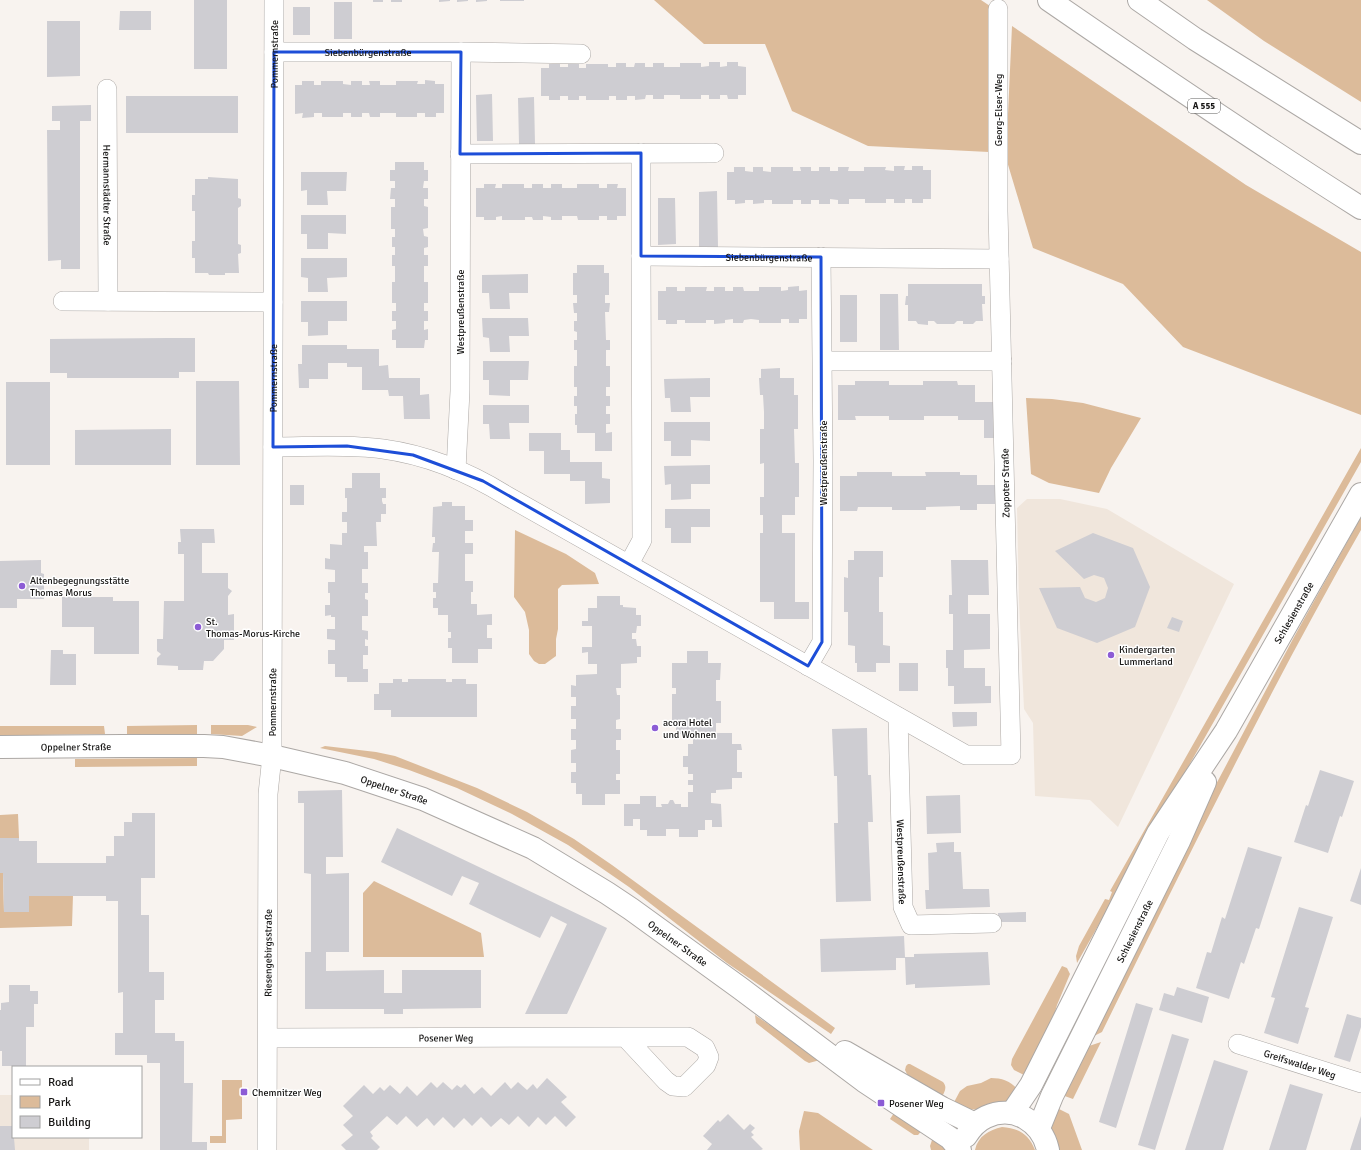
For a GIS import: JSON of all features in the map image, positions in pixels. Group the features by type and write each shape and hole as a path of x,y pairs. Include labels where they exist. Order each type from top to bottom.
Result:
{"main road":[{"name":"A 555","path":"1049,0 1214,113 1361,208"},
{"path":"1139,0 1195,39 1361,143"},
{"name":"Schlesienstraße","path":"1012,1113 1031,1085 1158,833 1226,731 1361,494"},
{"name":"Schlesienstraße","path":"1039,1128 1052,1096 1179,841 1226,731"},
{"name":"Oppelner Straße","path":"0,747 204,746 239,750 345,773 423,799 533,848 631,909 864,1081 950,1138 960,1150"},
{"name":"Oppelner Straße","path":"740,988 855,1058 942,1108 975,1124"},
{"path":"960,1150 965,1136 975,1124 986,1117 999,1113 1012,1113 1031,1121 1039,1128 1046,1140 1048,1150"}],"street":[{"name":"Pommernstraße","path":"272,756 274,0"},
{"name":"Georg-Elser-Weg","path":"998,9 998,211"},
{"name":"Siebenbürgenstraße","path":"274,52 461,52 581,54"},
{"path":"461,52 460,154 714,153"},
{"name":"Hermannstädter Straße","path":"107,89 108,301"},
{"path":"629,564 642,540 641,153"},
{"name":"Westpreußenstraße","path":"456,470 460,391 460,154"},
{"name":"Zoppoter Straße","path":"898,717 966,755 1011,755 998,211"},
{"name":"Siebenbürgenstraße","path":"641,256 999,259"},
{"name":"Westpreußenstraße","path":"808,666 822,642 823,361 821,257"},
{"path":"63,301 274,302"},
{"path":"823,361 1002,361"},
{"path":"273,447 347,446 382,449 413,455 483,481 898,717"},
{"name":"Westpreußenstraße","path":"898,717 903,907 911,926 992,923"},
{"name":"Riesengebirgsstraße","path":"267,1150 268,794 272,756"},
{"name":"Posener Weg","path":"268,1038 625,1037"},
{"name":"Greifswalder Weg","path":"1238,1044 1361,1083"}],"highlighted area":[{"path":"274,52 461,52 460,154 641,153 641,256 821,257 822,642 808,666 483,481 413,455 347,446 273,447"}],"shaded area":[{"name":"Kindergarten Lummerland","path":"1027,499 1060,499 1107,509 1234,584 1118,827 1090,800 1035,796 1033,723 1024,709 1019,602 1017,508"},
{"path":"0,1095 12,1095 12,1138 89,1138 89,1150 0,1150"}],"green space":[{"path":"654,0 981,0 990,6 989,152 868,146 792,111 765,44 704,44"},
{"path":"1207,0 1361,0 1361,102 1264,41"},
{"path":"1012,26 1246,185 1361,252 1361,415 1183,347 1123,284 1033,248 1006,158"},
{"path":"1026,398 1052,399 1083,403 1141,418 1111,468 1099,493 1049,483 1031,474"},
{"path":"1361,448 1361,462 1077,963 1076,956 1079,946 1105,899 1109,900 1112,892 1110,891"},
{"path":"1361,517 1361,530 1260,716 1102,1032 1090,1038 1204,807 1294,637"},
{"path":"515,530 566,554 595,573 599,584 562,585 558,589 556,656 545,664 539,664 534,661 529,654 529,630 525,612 514,597"},
{"path":"197,725 197,734 127,735 127,726"},
{"path":"211,725 248,725 257,727 242,736 211,734"},
{"path":"0,726 104,726 105,734 37,735 0,738"},
{"path":"325,746 376,752 395,756 477,788 527,812 574,839 612,865 835,1028 831,1034 727,963 629,887 568,845 512,814 457,788 409,770 374,759 320,748"},
{"path":"197,758 197,766 75,767 75,759"},
{"path":"18,814 19,838 0,838 0,815"},
{"path":"1158,856 1161,857 1048,1088 1039,1083"},
{"path":"0,873 3,873 4,912 29,912 29,896 73,895 72,926 0,928"},
{"path":"374,881 481,933 484,957 363,957 363,893"},
{"path":"1062,966 1067,968 1070,974 1057,1005 1048,1037 1028,1077 1014,1070 1011,1065 1012,1059"},
{"path":"755,1015 820,1060 809,1063 805,1061 756,1023"},
{"path":"1101,1042 1073,1099 1059,1094 1083,1048"},
{"path":"908,1064 943,1082 945,1088 941,1099 911,1082 905,1070"},
{"path":"991,1078 1006,1080 1017,1089 1011,1101 976,1110 952,1106 960,1091 967,1086 981,1083"},
{"path":"222,1080 242,1080 242,1119 226,1120 226,1143 210,1143 210,1136 222,1136"},
{"path":"1053,1106 1069,1114 1082,1150 1058,1150 1051,1123"},
{"path":"896,1110 924,1128 918,1135 914,1135 890,1119"},
{"path":"804,1111 818,1113 873,1150 800,1150 799,1131"},
{"path":"1002,1127 1018,1130 1030,1140 1035,1150 975,1150 981,1137"},
{"path":"934,1134 948,1150 931,1150 930,1146"}],"building":[{"path":"194,0 227,0 227,69 194,69"},
{"path":"373,0 383,0 383,2 373,2"},
{"path":"391,0 402,0 402,2 391,2"},
{"path":"439,0 450,0 450,1 439,2"},
{"path":"457,0 468,0 468,1 457,2"},
{"path":"476,0 487,0 487,1 476,2"},
{"path":"524,0 524,1 500,1"},
{"path":"334,2 352,2 352,39 334,39"},
{"path":"293,7 310,7 310,35 293,35"},
{"path":"120,11 151,11 151,30 119,30"},
{"path":"47,21 80,21 80,76 47,77"},
{"path":"709,62 720,62 720,67 727,66 727,62 738,62 738,66 746,67 746,95 738,95 738,99 728,99 727,95 720,95 720,99 709,99 709,95 701,95 701,99 680,99 680,95 664,95 664,99 653,99 653,95 646,95 645,99 635,100 635,96 627,96 627,100 616,100 616,96 609,96 609,100 586,100 586,96 579,96 579,100 568,100 568,96 560,96 560,100 549,100 549,96 541,96 541,68 549,68 549,64 560,64 560,67 568,67 568,64 579,64 579,68 586,68 586,64 608,64 608,67 616,67 616,63 626,63 626,67 634,67 635,63 645,63 645,67 653,67 653,63 664,63 664,67 680,67 680,63 701,63 701,67 709,66"},
{"path":"425,80 435,81 435,84 444,84 444,113 436,113 436,117 425,117 425,113 417,113 417,117 396,117 396,113 380,113 380,117 370,117 369,113 362,113 362,117 351,117 351,113 343,113 343,117 322,117 322,113 314,113 314,117 302,118 303,113 295,114 295,85 302,85 302,81 314,81 314,85 321,85 321,81 343,81 343,84 351,85 351,81 362,81 362,85 370,85 369,81 380,81 380,85 396,85 396,81 418,81 417,84 425,84"},
{"path":"492,94 493,141 477,141 476,95"},
{"path":"126,96 238,96 238,133 126,133"},
{"path":"534,97 535,144 519,144 518,98"},
{"path":"91,105 91,121 80,121 80,269 61,269 61,260 48,261 47,130 60,130 60,121 52,121 52,106"},
{"path":"395,162 424,162 424,170 428,170 428,181 424,181 423,188 428,188 428,199 424,199 424,206 428,207 428,228 423,229 424,236 428,237 428,247 424,248 424,255 428,255 428,266 424,266 424,282 428,282 428,303 424,303 424,311 428,311 428,321 424,321 424,330 428,329 428,340 425,340 424,348 396,348 396,340 392,340 392,330 396,329 396,321 392,321 392,311 396,311 396,303 392,303 392,282 395,282 395,266 392,266 392,255 395,255 395,247 392,247 392,237 395,237 395,229 391,229 391,207 395,207 395,199 390,199 391,188 395,188 395,181 390,181 390,170 395,170"},
{"path":"894,166 905,166 904,170 912,170 912,166 923,166 923,170 931,170 931,199 923,199 923,203 912,203 912,199 905,199 905,203 894,203 894,199 886,199 886,203 865,203 865,199 849,199 849,204 838,204 838,200 830,199 830,204 819,204 819,200 811,200 811,204 801,204 801,200 793,200 793,204 772,204 772,200 764,200 764,203 753,204 753,200 745,200 745,203 735,204 735,200 727,200 727,172 734,172 734,167 745,167 745,171 753,172 753,167 763,167 763,171 771,172 771,167 793,167 793,171 801,171 800,167 811,167 811,171 819,171 819,167 830,167 830,171 838,171 838,167 849,167 848,171 864,171 864,167 886,167 885,170 894,171"},
{"path":"301,172 347,172 346,191 327,191 328,205 307,205 307,190 301,191"},
{"path":"208,177 238,179 238,198 241,199 241,206 238,208 238,244 241,245 241,253 238,254 239,273 209,275 208,273 195,273 195,258 192,258 192,241 195,241 195,211 192,211 192,195 195,195 195,179 208,179"},
{"path":"484,184 496,184 495,188 502,188 502,184 524,184 524,188 532,188 532,184 543,184 543,188 551,188 551,184 562,184 562,188 577,188 577,184 599,184 599,188 607,188 607,184 618,184 617,188 626,188 626,216 617,216 617,220 607,220 607,216 599,216 599,220 578,220 577,216 562,216 562,220 551,220 551,217 543,216 543,220 533,220 532,217 525,217 525,220 502,220 502,216 496,217 496,220 484,220 484,217 476,217 476,188 484,188"},
{"path":"717,191 718,247 699,248 699,192"},
{"path":"658,198 675,198 676,244 658,245"},
{"path":"301,215 346,215 346,234 328,233 328,249 307,249 307,234 301,234"},
{"path":"301,258 347,258 347,277 327,278 328,292 308,292 308,278 301,277"},
{"path":"577,265 604,265 604,273 609,273 609,295 605,295 605,303 610,303 609,312 605,312 606,340 610,340 610,350 606,350 606,366 610,366 610,387 606,387 606,396 610,396 610,406 606,406 606,414 610,414 610,424 606,424 606,433 612,432 612,451 595,451 595,433 577,433 577,425 575,425 577,406 574,406 574,396 577,396 577,387 574,387 574,366 577,366 577,350 574,350 574,340 577,340 577,332 574,331 574,321 577,321 577,313 574,313 573,303 577,303 577,295 573,295 573,273 577,273"},
{"path":"528,274 528,293 509,293 510,309 490,309 489,293 482,293 482,275"},
{"path":"908,284 982,284 982,296 985,296 985,304 982,304 983,321 976,321 973,324 963,324 963,321 957,321 954,324 937,324 934,321 928,321 928,325 918,324 916,321 908,321 908,305 905,305 906,296 908,296"},
{"path":"799,286 799,291 807,290 807,319 799,319 799,323 789,323 789,319 781,319 781,323 759,323 759,320 751,319 744,320 743,323 733,323 733,319 725,320 725,323 714,324 714,320 706,320 706,323 685,323 685,320 677,320 677,324 666,324 666,320 658,320 658,291 666,291 666,287 677,287 677,291 685,291 685,287 707,287 706,291 714,291 714,287 725,287 725,291 733,291 733,287 743,287 744,291 759,291 759,287 781,287 781,291 788,290 788,287"},
{"path":"880,294 898,294 899,350 880,350"},
{"path":"840,295 857,295 857,342 840,342"},
{"path":"301,301 347,301 347,321 328,321 328,335 308,336 308,322 301,322"},
{"path":"482,318 528,318 529,336 509,336 510,352 490,352 489,338 483,337"},
{"path":"195,338 195,372 179,372 179,378 67,378 67,373 50,373 50,339"},
{"path":"302,345 347,345 347,349 379,349 379,366 388,365 389,378 420,378 420,395 429,394 430,419 404,419 403,396 389,396 388,390 362,390 362,367 347,367 347,363 328,363 328,379 309,379 309,388 299,388 298,364 302,364"},
{"path":"483,361 529,361 528,380 510,380 510,396 489,395 489,380 483,380"},
{"path":"780,368 780,378 794,378 794,395 798,395 798,429 794,429 795,463 799,463 799,497 795,497 795,515 782,515 782,533 795,533 795,602 809,602 809,619 774,619 774,602 760,602 760,533 763,533 763,515 760,515 760,497 764,497 764,463 760,464 760,429 764,429 764,412 763,395 760,395 759,378 761,378 761,369"},
{"path":"710,378 710,397 690,397 691,412 671,412 670,398 665,398 664,379"},
{"path":"196,381 239,381 240,465 196,465"},
{"path":"855,381 889,381 889,385 923,385 923,381 957,381 958,385 975,385 975,402 994,402 994,438 984,438 984,420 958,420 958,416 924,416 924,420 889,420 889,416 855,416 856,420 838,420 838,385 855,385"},
{"path":"6,382 50,382 50,465 6,465"},
{"path":"483,405 529,405 529,423 509,423 510,439 490,439 489,424 483,424"},
{"path":"664,422 710,422 710,441 691,440 691,456 671,456 671,441 664,441"},
{"path":"171,429 171,465 75,465 75,430"},
{"path":"529,433 561,433 561,450 570,450 570,462 602,462 602,478 610,479 610,503 585,504 585,481 570,481 570,474 544,474 544,451 529,451"},
{"path":"710,465 710,484 691,484 691,499 671,500 671,484 665,485 664,466"},
{"path":"857,472 892,472 892,476 926,476 925,472 960,472 960,475 977,475 977,485 996,485 996,504 977,504 977,510 960,510 960,506 926,507 926,510 892,510 892,507 858,507 857,511 840,511 840,476 857,476"},
{"path":"352,473 380,473 380,488 386,488 386,498 382,498 382,501 383,504 386,504 386,514 381,514 381,522 376,522 377,546 364,546 364,552 368,552 368,569 362,569 362,583 368,583 368,593 365,593 365,599 368,600 368,616 362,616 362,630 368,631 368,640 365,639 365,646 368,646 368,655 363,655 363,669 368,669 368,682 347,682 347,677 335,677 335,664 328,664 328,650 335,650 335,640 327,639 327,629 335,629 335,617 331,617 331,615 325,616 325,605 330,605 328,582 335,582 335,570 325,569 325,558 330,559 330,544 342,545 342,533 347,533 347,522 342,522 342,512 347,512 345,488 352,488"},
{"path":"290,485 304,485 304,505 290,505"},
{"path":"442,502 452,502 452,506 465,506 465,520 473,520 473,531 465,531 465,543 473,543 473,554 465,554 465,581 473,581 471,604 477,604 477,615 492,614 492,625 487,625 487,638 492,638 492,649 478,649 478,663 452,663 452,648 448,648 448,638 451,638 451,632 448,632 448,615 438,615 438,608 433,608 433,598 436,598 436,592 433,592 433,583 438,583 439,552 432,552 433,543 435,543 435,537 432,537 433,507 442,506"},
{"path":"665,509 710,509 710,527 691,527 691,543 671,543 671,528 665,528"},
{"name":"St. Thomas-Morus-Kirche","path":"180,529 214,529 215,543 202,543 202,573 228,573 228,588 232,591 228,596 228,615 234,614 234,640 224,640 224,649 213,661 204,661 203,670 178,670 178,666 157,665 157,658 161,654 157,651 157,639 163,639 164,601 184,601 184,554 178,554 178,542 181,542"},
{"path":"1093,533 1133,548 1150,587 1135,627 1097,643 1057,628 1039,588 1080,587 1085,598 1096,602 1105,598 1108,588 1104,578 1094,575 1084,579 1055,551"},
{"path":"854,551 883,551 883,577 879,577 879,612 883,612 883,645 890,646 890,663 876,663 876,672 857,672 857,663 855,663 855,646 848,645 848,612 844,612 844,577 848,578 848,560 854,560"},
{"name":"Altenbegegnungsstätte Thomas Morus","path":"41,560 41,573 44,574 44,599 17,599 17,608 0,608 0,561"},
{"path":"951,560 988,560 989,595 968,595 968,614 990,614 990,649 964,650 964,668 985,668 985,686 991,686 991,703 954,704 954,686 948,686 946,650 953,650 953,614 949,614 949,595 952,595"},
{"path":"597,596 620,596 620,605 623,605 623,607 636,608 636,615 641,615 641,626 637,626 636,633 632,633 632,639 636,639 637,646 641,646 641,657 637,657 637,663 621,664 621,688 616,688 617,695 620,695 620,719 616,720 616,729 621,729 621,740 616,740 616,750 620,750 620,774 616,774 616,780 620,780 620,794 605,794 605,805 582,805 582,794 576,794 576,783 571,783 571,772 576,772 576,763 571,763 571,750 576,749 576,740 571,740 571,729 576,729 576,719 571,719 571,706 576,706 576,697 571,697 571,685 576,686 576,675 597,674 597,664 588,664 588,652 582,653 582,647 592,647 592,626 582,626 582,621 588,621 588,608 597,608"},
{"path":"62,597 113,597 113,601 139,601 139,654 94,654 94,627 62,627"},
{"path":"1172,617 1183,621 1179,632 1167,628"},
{"path":"51,650 63,650 63,654 76,654 76,685 50,685"},
{"path":"687,651 708,651 708,663 721,663 720,680 716,680 716,701 721,701 721,723 716,723 716,733 732,733 732,744 741,744 742,750 737,750 737,772 742,772 742,778 732,778 732,789 716,790 716,793 711,793 711,803 721,804 722,827 712,827 712,820 705,820 705,830 698,830 698,837 679,837 679,829 666,829 666,836 647,836 647,830 640,830 640,819 633,819 633,826 624,826 624,804 640,804 640,796 656,796 656,807 662,807 661,804 668,804 670,800 673,800 675,804 681,804 681,807 688,807 688,792 693,792 693,785 688,785 688,780 693,780 693,774 688,774 688,767 683,767 683,756 688,756 688,744 693,744 693,734 676,734 676,723 672,723 672,694 676,694 676,688 672,688 672,663 687,663"},
{"path":"899,663 918,663 918,691 899,691"},
{"path":"393,679 402,679 402,682 408,682 408,679 446,679 446,682 452,682 452,679 466,679 466,684 477,684 477,717 391,717 391,710 374,710 374,694 379,694 379,683 393,683"},
{"path":"952,712 977,712 977,726 953,727"},
{"path":"867,728 868,775 871,775 873,822 868,822 871,901 836,902 834,823 838,823 837,776 834,776 832,729"},
{"path":"1320,770 1354,781 1342,817 1340,816 1328,853 1294,842 1306,805 1308,806"},
{"path":"342,790 343,857 326,857 326,874 349,873 349,952 326,952 326,971 384,970 384,993 402,993 402,970 481,970 481,1008 403,1009 403,1014 384,1014 384,1009 305,1009 305,952 311,952 311,874 304,873 304,803 298,803 298,791"},
{"path":"960,795 961,833 927,834 926,796"},
{"path":"132,813 155,813 155,878 141,878 141,915 149,915 149,972 164,972 164,1000 155,1000 155,1033 175,1033 175,1041 184,1041 184,1083 193,1083 192,1142 207,1142 207,1150 160,1150 160,1063 147,1063 147,1055 115,1055 115,1033 123,1033 123,992 118,993 118,901 106,901 106,896 29,896 29,912 4,912 3,873 0,873 0,838 19,838 19,841 37,841 37,863 106,863 106,856 114,856 114,836 124,836 124,822 132,822"},
{"path":"397,828 607,928 567,1014 525,1014 567,924 551,916 540,938 469,904 479,883 462,876 452,896 381,862"},
{"path":"954,842 954,852 961,852 963,889 989,889 990,907 926,909 925,890 929,890 928,853 937,852 936,843"},
{"path":"1248,847 1282,857 1259,929 1256,928 1244,964 1241,962 1229,999 1196,988 1207,952 1211,953 1222,917 1225,919"},
{"path":"1361,868 1361,905 1350,901"},
{"path":"1299,907 1333,917 1305,1007 1309,1008 1298,1044 1264,1033 1275,998 1271,997"},
{"path":"1026,912 1026,922 998,922 998,913"},
{"path":"904,936 905,957 914,957 914,954 988,952 990,985 915,988 915,984 906,985 905,958 896,958 896,970 821,972 820,939"},
{"path":"9,985 30,985 30,991 38,991 38,1004 34,1004 34,1027 26,1027 26,1066 2,1066 2,1051 0,1051 0,1010 1,1003 9,1002"},
{"path":"1177,987 1209,997 1202,1023 1159,1010 1164,993 1174,996"},
{"path":"1136,1003 1153,1008 1116,1128 1099,1122"},
{"path":"1347,1014 1361,1018 1361,1027 1350,1062 1334,1057"},
{"path":"1172,1034 1189,1039 1155,1150 1138,1145"},
{"path":"1214,1060 1248,1071 1223,1150 1185,1150"},
{"path":"547,1078 567,1097 561,1102 576,1117 566,1127 555,1116 546,1125 538,1117 529,1127 518,1116 509,1125 501,1118 491,1127 481,1117 472,1126 464,1118 454,1128 443,1117 434,1126 427,1118 417,1127 406,1116 397,1125 387,1116 370,1132 373,1136 371,1138 380,1147 377,1150 346,1150 341,1145 353,1135 343,1125 353,1116 343,1106 364,1085 373,1094 380,1087 384,1091 390,1085 400,1094 407,1086 417,1096 431,1082 437,1088 443,1082 452,1090 457,1085 461,1088 465,1084 474,1094 482,1087 491,1096 505,1082 511,1089 518,1082 527,1090 533,1084 537,1089"},
{"path":"1290,1084 1323,1094 1306,1150 1269,1150"},
{"path":"728,1114 744,1130 750,1124 755,1128 751,1132 754,1135 751,1137 763,1149 707,1150 712,1144 703,1136 718,1120 720,1122"},
{"path":"1361,1116 1361,1150 1350,1150"},
{"path":"0,1126 12,1126 12,1138 14,1138 15,1150 0,1150"}],"place":[{"name":"Altenbegegnungsstätte Thomas Morus","path":"22,586"},
{"name":"St. Thomas-Morus-Kirche","path":"198,627"},
{"name":"Kindergarten Lummerland","path":"1111,655"},
{"name":"acora Hotel und Wohnen","path":"655,728"},
{"name":"Chemnitzer Weg","path":"244,1092"},
{"name":"Posener Weg","path":"881,1103"}]}
